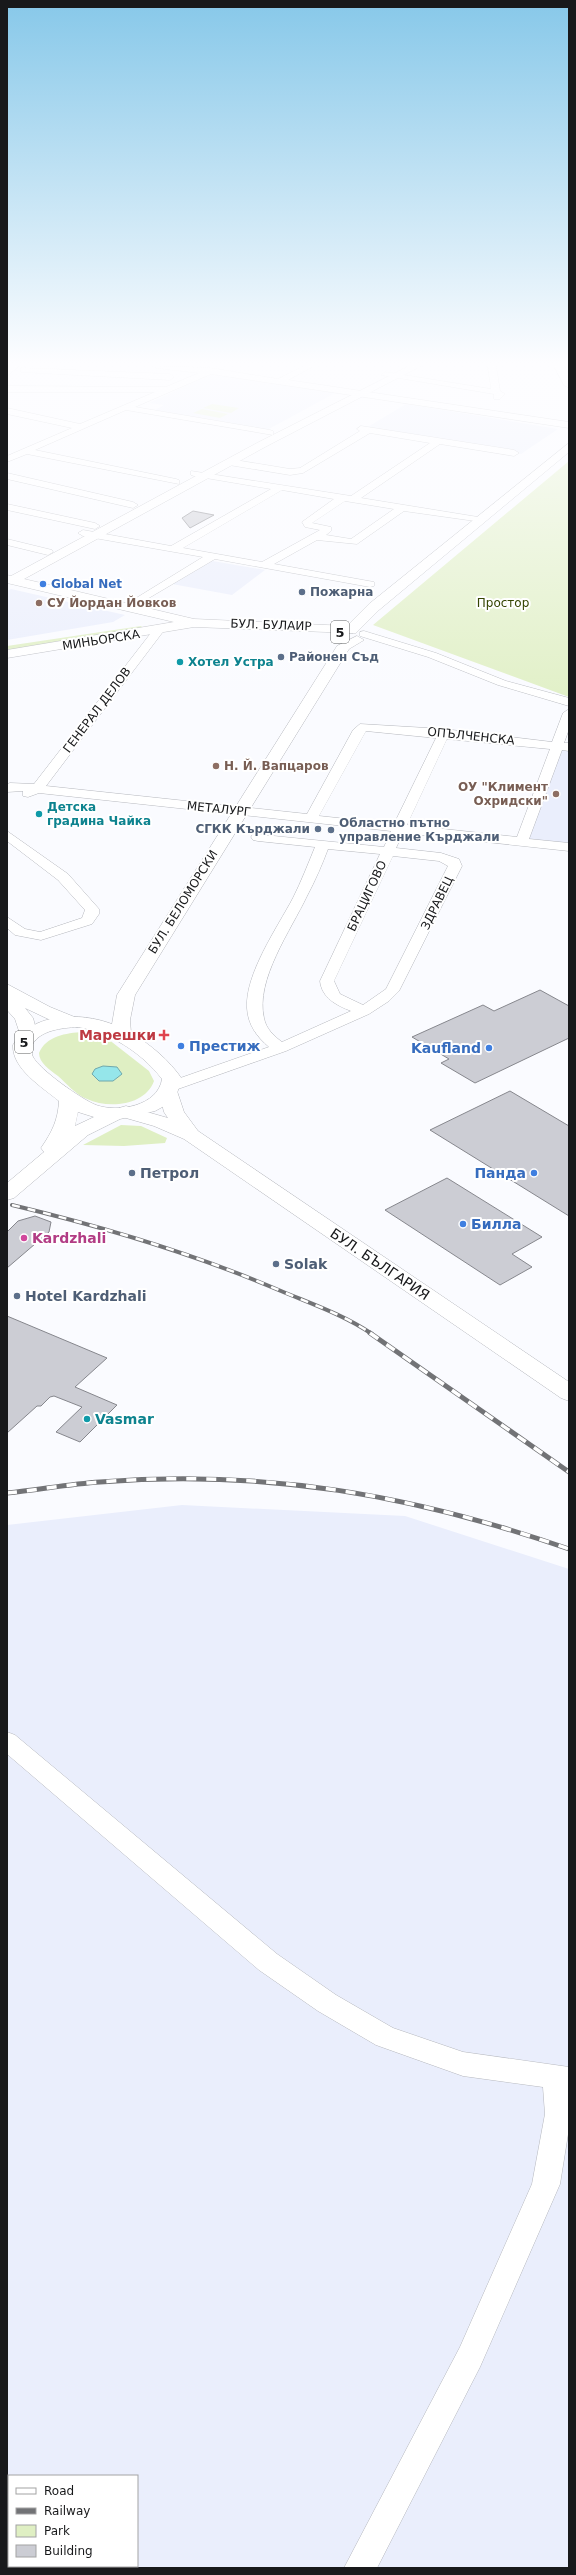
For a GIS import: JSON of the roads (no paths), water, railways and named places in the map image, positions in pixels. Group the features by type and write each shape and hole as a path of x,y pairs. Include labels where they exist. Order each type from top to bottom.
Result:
{"main road":[{"path":"9,577 168,486"},
{"path":"9,577 48,552 184,486"},
{"name":"БУЛ. БЕЛОМОРСКИ","path":"122,1035 121,1020 126,995 239,811 350,637 369,611 520,486"},
{"name":"БУЛ. БУЛАИР","path":"9,577 219,630 350,637"},
{"name":"МИНЬОРСКА","path":"7,644 173,618"},
{"name":"МИНЬОРСКА","path":"7,654 158,631 194,623"},
{"path":"7,989 43,1010 76,1022"},
{"name":"БУЛ. БЕЛОМОРСКИ","path":"76,1022 106,1010 126,995"},
{"path":"7,999 24,1018 29,1036"},
{"name":"5","path":"7,1194 35,1168 81,1131 122,1113 153,1105 170,1084 122,1035 104,1025 76,1022 43,1028 29,1036 22,1048 22,1053 27,1061 70,1101 89,1110 122,1113"},
{"name":"БУЛ. БЪЛГАРИЯ","path":"170,1084 174,1112 191,1135"},
{"name":"5","path":"35,1168 67,1124 70,1116 70,1101"},
{"name":"БУЛ. БЪЛГАРИЯ","path":"122,1113 161,1122 191,1135 569,1393"}],"street":[{"path":"51,486 133,505"},
{"path":"276,486 478,520"},
{"path":"264,565 316,538 327,529 309,525 306,522 367,486"},
{"path":"173,549 281,487"},
{"path":"7,507 91,531 173,549 370,584"},
{"path":"316,538 353,542 403,507"},
{"path":"7,542 48,552"},
{"path":"137,602 213,556"},
{"name":"ГЕНЕРАЛ ДЕЛОВ","path":"36,789 158,631"},
{"path":"350,637 395,644 432,655 509,686 569,702"},
{"path":"522,841 563,746 569,713"},
{"name":"ОПЪЛЧЕНСКА","path":"311,819 358,730 364,727 444,733 563,746"},
{"name":"БРАЦИГОВО","path":"369,1008 336,998 330,993 328,981 398,828 444,733"},
{"name":"МЕТАЛУРГ","path":"9,784 36,789 569,847"},
{"name":"МЕТАЛУРГ","path":"7,801 36,789"},
{"path":"7,835 63,877 92,909 92,914 87,920 41,936 20,932 7,921"},
{"name":"ЗДРАВЕЦ","path":"258,837 447,858 455,866 392,991 369,1008"},
{"path":"281,1048 267,1038 261,1030 255,1018 254,1005 270,954 300,896 324,844"},
{"path":"170,1084 281,1048 369,1008"},
{"path":"7,1741 268,1962 327,2003 384,2037 463,2064 562,2078 558,2114 546,2184 470,2357 360,2568"}],"water":[{"path":"103,1066 117,1067 122,1074 113,1081 99,1081 92,1074 95,1069"}],"railway":[{"path":"12,1205 115,1232 216,1265 328,1310 372,1334"},
{"path":"370,1333 569,1472"},
{"path":"7,1493 88,1483 161,1479 221,1479 280,1483 338,1490 453,1514 511,1530 569,1549"}],"place":[{"name":"Global Net","path":"43,584"},
{"name":"Пожарна","path":"302,592"},
{"name":"СУ Йордан Йовков","path":"39,603"},
{"name":"Районен Съд","path":"281,657"},
{"name":"Хотел Устра","path":"180,662"},
{"name":"Н. Й. Вапцаров","path":"216,766"},
{"name":"ОУ \"Климент Охридски\"","path":"556,794"},
{"name":"Детска градина Чайка","path":"39,814"},
{"name":"СГКК Кърджали","path":"318,829"},
{"name":"Областно пътно управление Кърджали","path":"331,830"},
{"name":"Марешки","path":"164,1035"},
{"name":"Престиж","path":"181,1046"},
{"name":"Kaufland","path":"489,1048"},
{"name":"Петрол","path":"132,1173"},
{"name":"Панда","path":"534,1173"},
{"name":"Билла","path":"463,1224"},
{"name":"Kardzhali","path":"24,1238"},
{"name":"Solak","path":"276,1264"},
{"name":"Hotel Kardzhali","path":"17,1296"},
{"name":"Vasmar","path":"87,1419"}],"park label":[{"name":"Простор","path":"503,603"}]}
